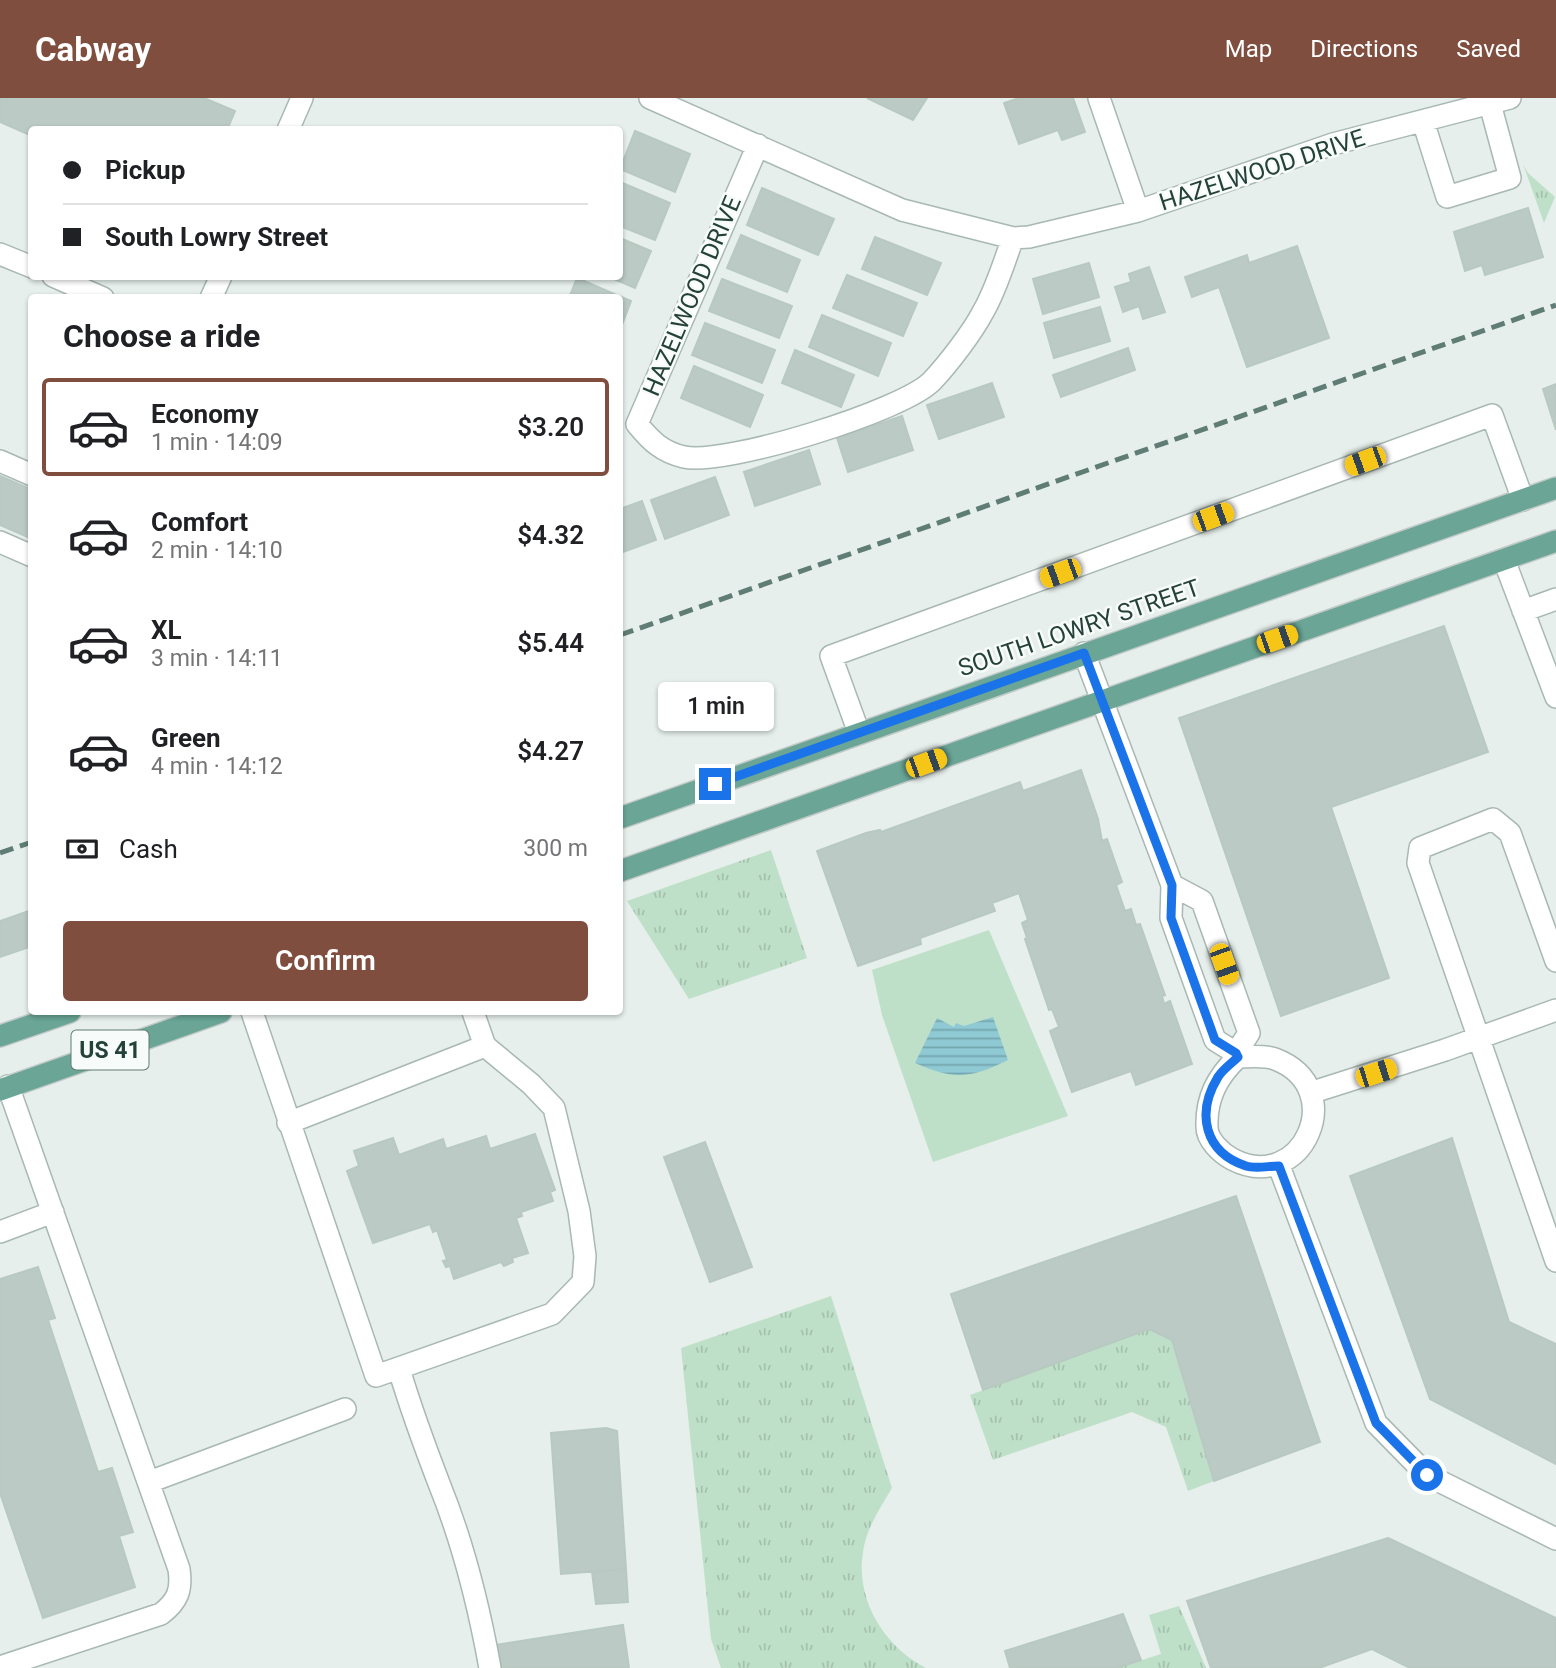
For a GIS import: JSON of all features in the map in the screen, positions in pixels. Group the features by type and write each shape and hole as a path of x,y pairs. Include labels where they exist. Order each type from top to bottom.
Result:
{"main road":[{"name":"SOUTH LOWRY STREET","path":"623,817 1556,488"},
{"path":"623,870 1556,541"},
{"name":"US 41","path":"0,1036 61,1015"},
{"name":"US 41","path":"4,1088 212,1015"}],"street":[{"path":"290,126 302,98"},
{"name":"HAZELWOOD DRIVE","path":"650,98 902,210 1013,238 1029,237 1138,211 1334,144 1500,101"},
{"path":"1098,98 1138,211"},
{"path":"1423,121 1447,197 1510,178 1500,101"},
{"name":"HAZELWOOD DRIVE","path":"758,145 637,424 654,445 686,457 727,454 872,414 931,383 983,313 1013,238"},
{"path":"0,254 28,265"},
{"path":"62,280 94,294"},
{"path":"859,733 831,656 1493,415 1523,500"},
{"path":"0,461 28,473"},
{"path":"0,542 28,554"},
{"path":"1504,560 1556,697"},
{"path":"1523,611 1556,599"},
{"path":"1084,653 1172,885 1171,918 1215,1040 1237,1055 1274,1058 1297,1074 1313,1093 1314,1120 1303,1144 1279,1166 1248,1167 1223,1154 1207,1134 1206,1111 1218,1076 1237,1055 1249,1033 1202,901 1172,885"},
{"path":"1556,961 1510,833 1493,818 1420,848 1418,863 1556,1261"},
{"path":"1313,1093 1556,1010"},
{"path":"253,1015 376,1377 552,1314 583,1282 585,1256 579,1211 554,1108 531,1084 485,1046 474,1015"},
{"path":"288,1123 485,1046"},
{"path":"0,1666 161,1614 175,1604 181,1584 179,1569 53,1212 4,1088"},
{"path":"1279,1166 1376,1423 1427,1475 1556,1539"},
{"path":"0,1232 53,1212"},
{"path":"399,1369 418,1434 441,1487 480,1618 490,1668"},
{"path":"149,1482 345,1409"}],"green space":[{"path":"1523,164 1528,173 1555,197 1544,223"},
{"path":"771,850 807,958 689,999 627,901"},
{"path":"989,930 1068,1116 933,1162 882,1015 872,970"},
{"path":"831,1296 892,1488 867,1535 863,1552 864,1587 876,1620 886,1635 911,1659 926,1668 721,1668 711,1639 681,1348"},
{"path":"1149,1329 1172,1340 1214,1481 1188,1491 1166,1427 1132,1412 993,1460 970,1395"},
{"path":"1179,1606 1206,1668 1117,1668 1161,1654 1149,1615"}],"water":[{"path":"993,1017 1008,1060 983,1071 962,1075 951,1075 915,1063 937,1018 954,1027 956,1023 964,1026"}],"building":[{"path":"0,98 204,98 235,111 229,126 28,126 28,134 0,122"},
{"path":"867,98 927,98 913,120"},
{"path":"1019,98 1073,98 1085,132 1062,140 1058,130 1019,144 1004,103"},
{"path":"635,131 690,154 675,192 623,170 623,161"},
{"path":"623,183 670,203 655,240 623,227"},
{"path":"762,188 834,219 818,255 747,225"},
{"path":"1528,208 1543,257 1485,275 1482,265 1465,271 1454,232"},
{"path":"741,235 800,260 787,292 727,268"},
{"path":"875,237 941,263 927,295 862,269"},
{"path":"623,239 651,251 635,288 616,280 623,280"},
{"path":"1297,246 1329,338 1247,367 1219,287 1192,297 1185,277 1247,255 1249,263"},
{"path":"1089,263 1099,297 1043,314 1033,279"},
{"path":"1149,267 1165,312 1143,319 1139,306 1123,312 1115,287 1131,282 1129,274"},
{"path":"847,275 917,303 903,336 833,308"},
{"path":"722,279 792,306 779,338 709,311"},
{"path":"576,280 582,280 615,294 571,294"},
{"path":"623,298 631,301 623,322"},
{"path":"1100,307 1110,341 1054,358 1044,323"},
{"path":"822,315 891,343 878,376 809,347"},
{"path":"705,323 775,350 762,383 692,355"},
{"path":"1128,348 1135,370 1061,397 1053,375"},
{"path":"795,350 854,375 841,407 782,383"},
{"path":"694,366 763,395 750,427 681,398"},
{"path":"992,383 1004,417 939,439 927,405"},
{"path":"1556,384 1556,430 1543,389"},
{"path":"902,416 913,450 848,472 837,438"},
{"path":"809,450 820,484 755,506 744,472"},
{"path":"0,476 28,488 28,537 0,525"},
{"path":"715,477 729,515 665,539 651,500"},
{"path":"642,501 656,540 623,552 623,508"},
{"path":"1444,626 1488,752 1331,807 1389,978 1281,1016 1179,718"},
{"path":"1081,770 1098,819 1102,841 1107,839 1122,882 1116,885 1125,911 1131,909 1136,925 1140,924 1165,995 1162,996 1164,1004 1170,1001 1192,1064 1136,1085 1131,1071 1072,1092 1050,1031 1059,1027 1052,1009 1049,1010 1025,939 1027,938 1022,923 1028,920 1019,893 992,903 995,911 920,938 921,944 858,966 817,851 866,833 881,832 1020,782 1023,791"},
{"path":"28,911 28,947 0,957 0,921"},
{"path":"535,1134 555,1190 550,1192 553,1201 521,1212 522,1216 516,1218 528,1253 512,1258 513,1262 504,1266 501,1262 454,1279 450,1266 446,1267 443,1261 447,1260 437,1230 433,1232 430,1224 373,1243 347,1171 359,1166 354,1151 393,1138 399,1155 443,1139 446,1149 486,1136 490,1149"},
{"path":"1452,1138 1509,1322 1556,1344 1556,1464 1430,1399 1350,1176"},
{"path":"705,1142 752,1267 710,1282 664,1157"},
{"path":"1236,1196 1320,1442 1214,1481 1172,1340 1149,1329 983,1390 951,1294"},
{"path":"38,1267 55,1318 48,1320 98,1472 112,1468 133,1532 119,1536 135,1587 43,1618 0,1493 0,1279"},
{"path":"606,1428 617,1431 626,1569 561,1574 551,1433"},
{"path":"1388,1538 1556,1618 1556,1668 1410,1668 1372,1649 1319,1668 1211,1668 1187,1601"},
{"path":"626,1569 628,1602 596,1604 592,1572"},
{"path":"1123,1614 1141,1660 1116,1668 1010,1668 1005,1651"},
{"path":"623,1625 629,1668 498,1668 495,1645"}],"railway":[{"path":"623,634 1556,305"},
{"path":"0,853 28,843"}],"route":[{"path":"715,784 1084,653 1172,885 1171,918 1215,1040 1238,1057 1218,1076 1206,1111 1207,1134 1223,1154 1248,1167 1279,1166 1376,1423 1427,1475"}]}
